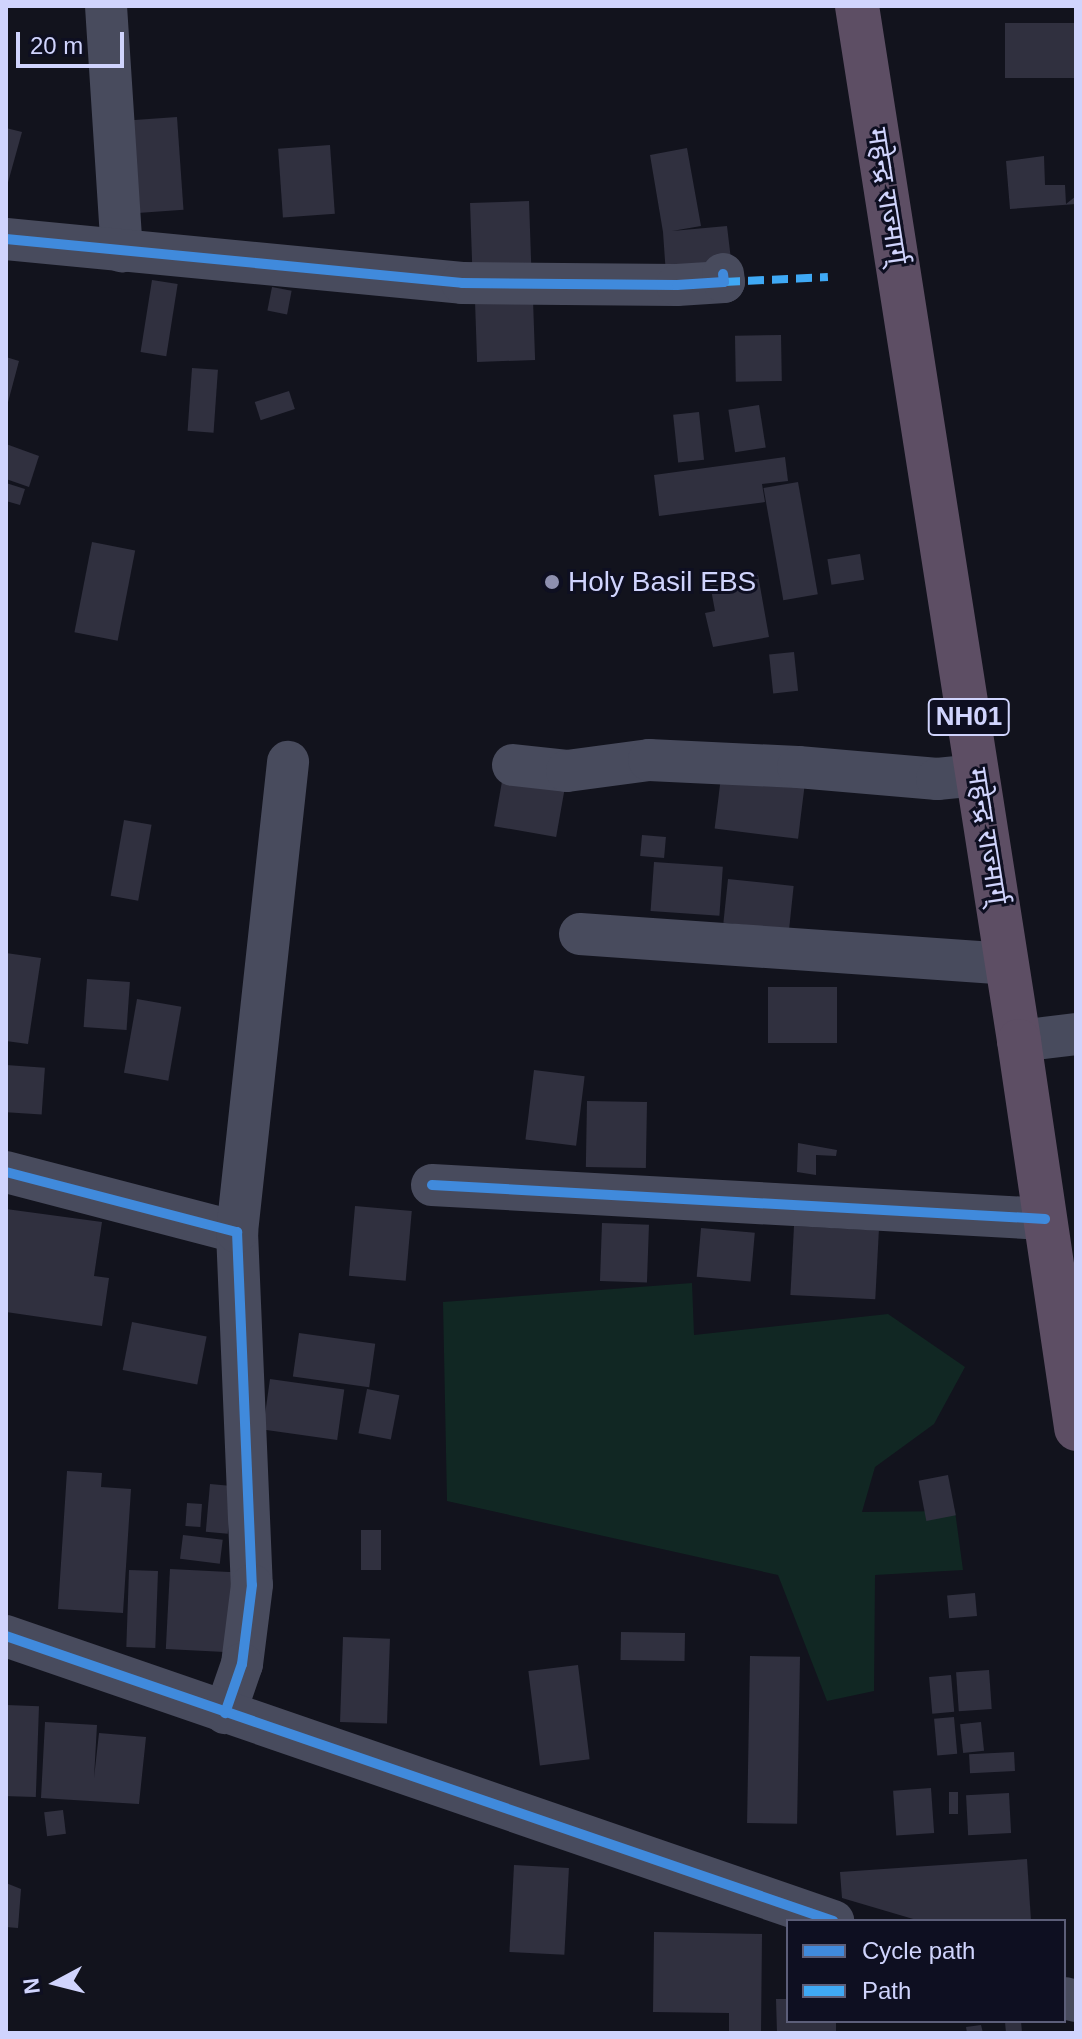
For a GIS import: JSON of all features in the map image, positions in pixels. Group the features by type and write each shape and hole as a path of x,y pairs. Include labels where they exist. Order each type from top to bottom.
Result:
{"highway":[{"name":"महेन्द्र राज्मार्ग्","path":"857,6 1019,1041 1076,1429"}],"street":[{"path":"106,6 122,251"},
{"path":"6,239 462,283 677,285 724,282 723,274"},
{"path":"513,765 567,771 649,760 937,779 978,775"},
{"path":"225,1713 242,1664 252,1585 237,1232 288,762"},
{"path":"580,934 1007,964"},
{"path":"1019,1041 1076,1034"},
{"path":"6,1172 237,1232"},
{"path":"432,1185 1045,1219"},
{"path":"6,1636 827,1919"}],"green space":[{"path":"692,1283 694,1335 888,1314 965,1367 934,1424 875,1467 862,1512 955,1511 963,1570 875,1575 874,1691 827,1701 778,1575 447,1501 443,1302"}],"building":[{"path":"1005,23 1076,23 1076,78 1005,78"},
{"path":"177,117 183,210 138,213 131,120"},
{"path":"6,128 22,132 7,186 6,186"},
{"path":"330,145 335,214 283,217 278,149"},
{"path":"687,148 701,226 672,231 727,226 732,268 666,275 663,232 650,155"},
{"path":"1044,156 1045,185 1065,185 1066,204 1076,196 1076,204 1010,209 1006,161"},
{"path":"529,201 531,270 472,272 470,203"},
{"path":"152,280 178,284 166,356 141,352"},
{"path":"272,287 292,291 287,314 267,311"},
{"path":"533,300 535,360 477,362 475,302"},
{"path":"781,335 782,381 736,382 735,336"},
{"path":"6,357 19,361 7,406 6,405"},
{"path":"192,368 218,370 214,433 188,431"},
{"path":"289,391 295,409 261,420 255,402"},
{"path":"759,405 766,447 735,452 728,410"},
{"path":"699,412 704,460 678,462 673,415"},
{"path":"6,444 39,456 29,487 6,479"},
{"path":"785,457 788,481 762,484 765,502 659,516 654,475"},
{"path":"798,482 818,594 783,600 764,488"},
{"path":"6,483 25,489 20,505 6,501"},
{"path":"92,542 135,550 118,641 74,632"},
{"path":"860,554 864,580 831,585 827,559"},
{"path":"758,575 769,637 713,647 705,613 715,611 710,584"},
{"path":"794,652 798,691 773,693 769,655"},
{"path":"504,770 566,781 556,837 494,826"},
{"path":"721,777 804,787 798,839 715,829"},
{"path":"124,820 152,825 138,901 111,896"},
{"path":"642,835 666,837 664,858 640,856"},
{"path":"654,862 723,867 719,916 651,911"},
{"path":"728,879 794,886 789,930 723,923"},
{"path":"6,953 41,958 28,1044 6,1041"},
{"path":"87,979 130,982 127,1030 84,1027"},
{"path":"768,987 837,987 837,1043 768,1043"},
{"path":"137,999 181,1007 168,1081 124,1073"},
{"path":"6,1065 45,1068 42,1115 6,1112"},
{"path":"534,1070 585,1076 576,1146 525,1139"},
{"path":"587,1101 647,1102 646,1168 586,1167"},
{"path":"798,1143 837,1150 836,1156 816,1155 816,1175 797,1172"},
{"path":"355,1206 412,1211 406,1281 349,1276"},
{"path":"6,1209 102,1222 94,1276 109,1278 102,1326 6,1312"},
{"path":"602,1223 649,1225 647,1283 600,1281"},
{"path":"794,1226 879,1230 875,1299 790,1295"},
{"path":"701,1228 755,1233 751,1282 697,1277"},
{"path":"132,1322 207,1337 197,1385 123,1370"},
{"path":"299,1333 375,1344 369,1387 293,1377"},
{"path":"270,1379 344,1389 337,1440 263,1430"},
{"path":"367,1389 399,1395 391,1439 358,1433"},
{"path":"67,1471 102,1473 101,1487 131,1489 123,1613 58,1609"},
{"path":"948,1475 956,1515 926,1521 919,1481"},
{"path":"210,1484 232,1486 228,1534 206,1532"},
{"path":"187,1503 202,1504 200,1527 185,1526"},
{"path":"361,1530 381,1530 381,1570 361,1570"},
{"path":"183,1535 223,1540 220,1564 180,1559"},
{"path":"170,1569 239,1573 235,1653 166,1649"},
{"path":"129,1570 158,1571 155,1648 126,1647"},
{"path":"975,1593 977,1616 949,1618 947,1595"},
{"path":"621,1632 685,1633 685,1661 621,1660"},
{"path":"343,1637 390,1639 387,1724 340,1722"},
{"path":"750,1656 800,1657 797,1824 747,1823"},
{"path":"578,1665 590,1759 540,1765 528,1671"},
{"path":"989,1670 992,1709 959,1711 956,1672"},
{"path":"951,1675 954,1712 932,1714 929,1677"},
{"path":"6,1705 39,1706 36,1797 6,1796"},
{"path":"954,1717 957,1754 937,1756 934,1719"},
{"path":"45,1722 97,1725 94,1778 99,1733 146,1737 139,1804 41,1798"},
{"path":"981,1722 984,1751 963,1753 960,1724"},
{"path":"1014,1752 1015,1771 970,1773 969,1754"},
{"path":"931,1788 934,1833 896,1836 893,1791"},
{"path":"949,1792 958,1792 958,1814 949,1814"},
{"path":"1009,1793 1011,1833 968,1835 966,1795"},
{"path":"63,1810 66,1834 47,1836 44,1812"},
{"path":"1027,1859 1031,1919 913,1919 842,1898 840,1872"},
{"path":"514,1865 569,1868 564,1955 509,1952"},
{"path":"6,1883 21,1889 18,1928 6,1927"},
{"path":"654,1932 762,1934 761,2033 729,2033 729,2013 653,2012"},
{"path":"776,1999 786,1999 786,2023 836,2023 836,2033 777,2033"},
{"path":"1005,2023 1021,2023 1022,2033 1006,2033"},
{"path":"981,2025 983,2033 967,2033 966,2027"}],"marked path":[{"path":"724,282 828,277"}],"cycle path":[{"path":"6,239 462,283 677,285 724,282 723,274"},
{"path":"6,1172 237,1232 252,1585 242,1664 225,1713"},
{"path":"432,1185 1045,1219"},
{"path":"6,1636 827,1919"}],"place":[{"name":"Holy Basil EBS","path":"552,582"}]}
